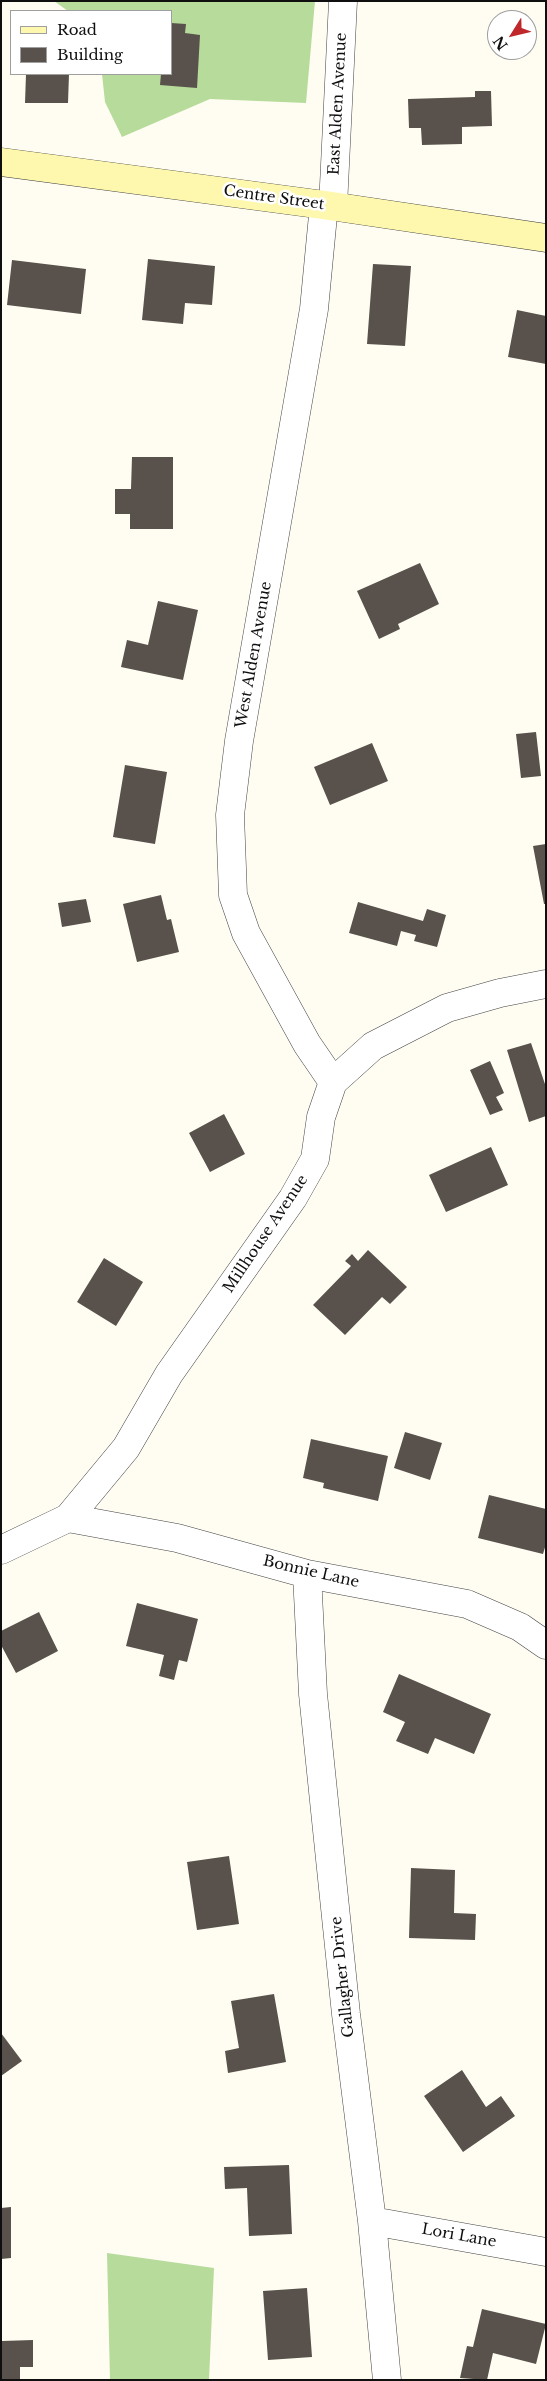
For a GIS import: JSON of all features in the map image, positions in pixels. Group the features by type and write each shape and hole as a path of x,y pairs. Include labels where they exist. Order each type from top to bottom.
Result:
{"main road":[{"name":"Centre Street","path":"1,162 329,205 546,238"}],"street":[{"name":"East Alden Avenue","path":"329,205 343,1"},
{"name":"West Alden Avenue","path":"329,205 314,309 239,741 230,815 233,896 246,933 307,1044 333,1082"},
{"name":"Millhouse Avenue","path":"68,1518 126,1448 170,1374 293,1198 315,1159 321,1117 333,1082 374,1046 447,1008 546,984"},
{"path":"1,1550 68,1518"},
{"name":"Bonnie Lane","path":"68,1518 177,1538 307,1574 468,1604 520,1626 546,1644"},
{"name":"Gallagher Drive","path":"307,1574 313,1694 346,2014 372,2221 387,2380"},
{"name":"Lori Lane","path":"372,2221 546,2252"}],"green space":[{"path":"54,1 315,1 306,103 210,99 122,137 105,102 102,75 172,75 172,10 67,10"},
{"path":"107,2253 214,2268 209,2380 110,2380"}],"building":[{"path":"172,23 186,24 185,33 200,35 197,88 160,85 161,75 172,75"},
{"path":"26,75 69,75 68,103 25,103"},
{"path":"475,91 491,91 492,126 462,127 462,144 422,145 421,128 409,128 408,99 475,97"},
{"path":"148,259 215,266 212,305 185,303 183,324 142,320"},
{"path":"12,260 86,269 81,314 7,305"},
{"path":"373,264 411,266 405,346 367,344"},
{"path":"517,310 546,316 546,364 508,357"},
{"path":"132,457 173,457 173,529 130,529 130,514 115,514 115,489 131,489"},
{"path":"420,563 439,604 398,624 400,629 379,639 357,591"},
{"path":"158,601 198,610 183,680 121,667 127,640 148,645"},
{"path":"536,732 541,776 521,778 516,734"},
{"path":"372,743 388,781 330,805 314,767"},
{"path":"125,765 167,772 155,844 113,837"},
{"path":"546,844 546,904 544,904 533,846"},
{"path":"161,895 167,920 171,919 179,952 137,962 123,904"},
{"path":"86,899 91,922 62,927 58,903"},
{"path":"358,902 423,921 427,909 446,915 437,947 414,941 416,935 401,931 397,946 349,933"},
{"path":"531,1043 546,1087 546,1116 529,1122 507,1050"},
{"path":"490,1061 504,1093 496,1097 503,1110 490,1115 470,1070"},
{"path":"224,1114 245,1154 210,1172 189,1133"},
{"path":"491,1147 508,1185 446,1212 429,1175"},
{"path":"368,1250 407,1287 390,1304 382,1297 345,1335 313,1305 351,1266 345,1261 352,1254 358,1261"},
{"path":"104,1258 143,1282 116,1326 77,1302"},
{"path":"405,1432 442,1443 430,1480 394,1468"},
{"path":"311,1439 388,1456 378,1501 323,1488 324,1483 303,1478"},
{"path":"489,1495 546,1509 546,1544 543,1554 478,1538"},
{"path":"137,1603 198,1619 187,1662 179,1660 174,1680 159,1676 164,1655 126,1646"},
{"path":"39,1612 58,1651 16,1673 1,1645 1,1631"},
{"path":"399,1674 491,1714 474,1754 435,1738 428,1754 396,1741 405,1722 383,1712"},
{"path":"229,1856 239,1924 197,1930 187,1862"},
{"path":"411,1868 455,1870 454,1913 476,1914 475,1940 409,1938"},
{"path":"274,1994 286,2062 228,2073 225,2051 239,2048 231,2001"},
{"path":"1,2033 22,2061 1,2076"},
{"path":"462,2070 486,2107 501,2096 515,2116 463,2152 424,2096"},
{"path":"289,2165 292,2234 249,2236 247,2188 225,2189 224,2167"},
{"path":"11,2207 11,2258 1,2259 1,2208"},
{"path":"307,2288 312,2357 268,2360 263,2291"},
{"path":"482,2309 546,2324 536,2364 493,2353 487,2380 460,2378 467,2346 473,2347"},
{"path":"33,2340 33,2367 20,2367 20,2380 1,2380 2,2341"}]}
